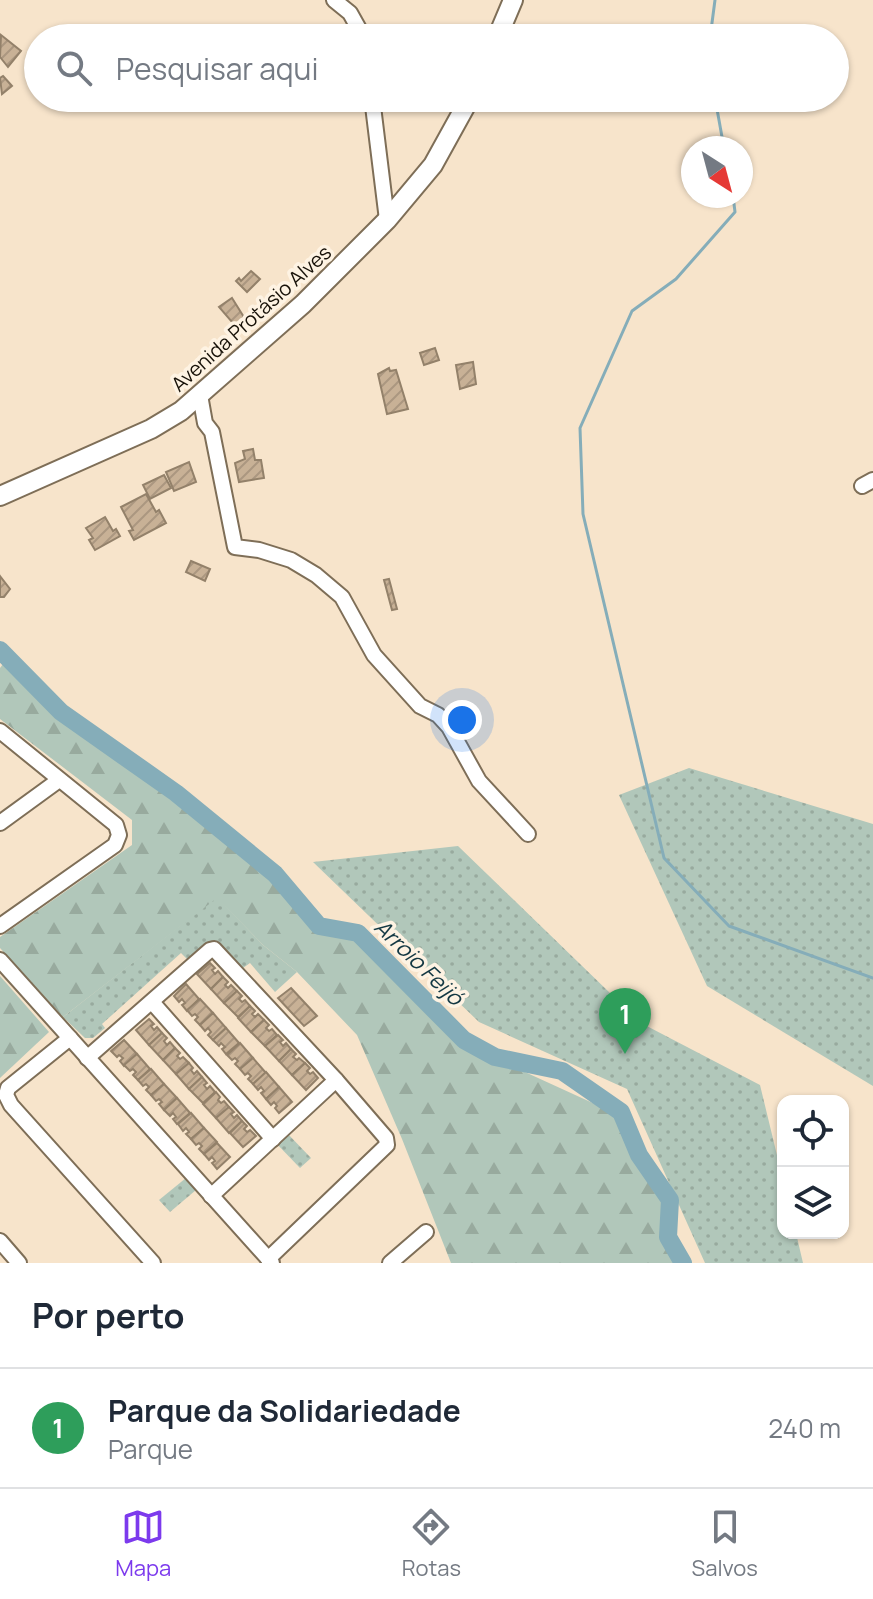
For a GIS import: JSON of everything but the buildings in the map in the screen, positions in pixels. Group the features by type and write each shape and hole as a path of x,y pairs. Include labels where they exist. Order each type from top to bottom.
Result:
{"main road":[{"path":"503,24 513,0"},
{"name":"Avenida Protásio Alves","path":"0,496 151,429 181,411 303,304 387,220 433,165 462,112"}],"street":[{"path":"334,0 350,13 356,24"},
{"path":"374,112 387,220"},
{"path":"200,395 205,423"},
{"path":"181,411 205,423 212,432 235,547 259,550 291,560 316,575 342,597 374,655 420,706 438,715 449,727 479,781 528,834"},
{"path":"0,731 116,825 119,835 115,845 0,926"},
{"path":"0,823 59,780"},
{"path":"0,960 87,1058 270,1261 387,1145 386,1138 336,1080 214,949 87,1058"},
{"path":"152,1002 273,1139"},
{"path":"70,1038 8,1088 6,1095 11,1105 153,1263"},
{"path":"211,1196 336,1080"},
{"path":"390,1263 426,1232"},
{"path":"0,1241 19,1263"}],"green space":[{"path":"6,660 58,715 270,876 315,929 354,937 459,1042 619,1115 636,1157 664,1198 664,1236 682,1263 451,1263 357,1035 297,972 263,945 217,898 63,1017 0,948 0,937 132,845 132,820 0,719 0,668"},
{"path":"689,768 873,824 873,1086 707,986 619,795"},
{"path":"458,846 641,1023 760,1085 777,1155 777,1239 797,1239 803,1263 705,1263 627,1089 479,1022 313,862"},
{"path":"217,897 263,945 297,972 275,992 250,963 243,968 216,943 209,943 187,959 181,953 102,1024 105,1028 93,1038 85,1038 63,1017"},
{"path":"0,976 49,1032 0,1078"},
{"path":"286,1132 311,1158 300,1168 275,1142"},
{"path":"186,1178 196,1190 170,1212 159,1200"}],"waterway":[{"path":"712,24 715,0"},
{"path":"718,112 722,136"},
{"path":"734,208 735,212 676,279 632,311 580,428 583,514 664,858 729,926 873,978"},
{"name":"Arroio Feijó","path":"0,650 61,712 176,793 275,874 319,926 358,933 464,1040 495,1057 562,1071 621,1112 639,1155 670,1200 668,1237 683,1263"}],"place":[{"name":"Parque da Solidariedade","path":"625,1054"}]}
